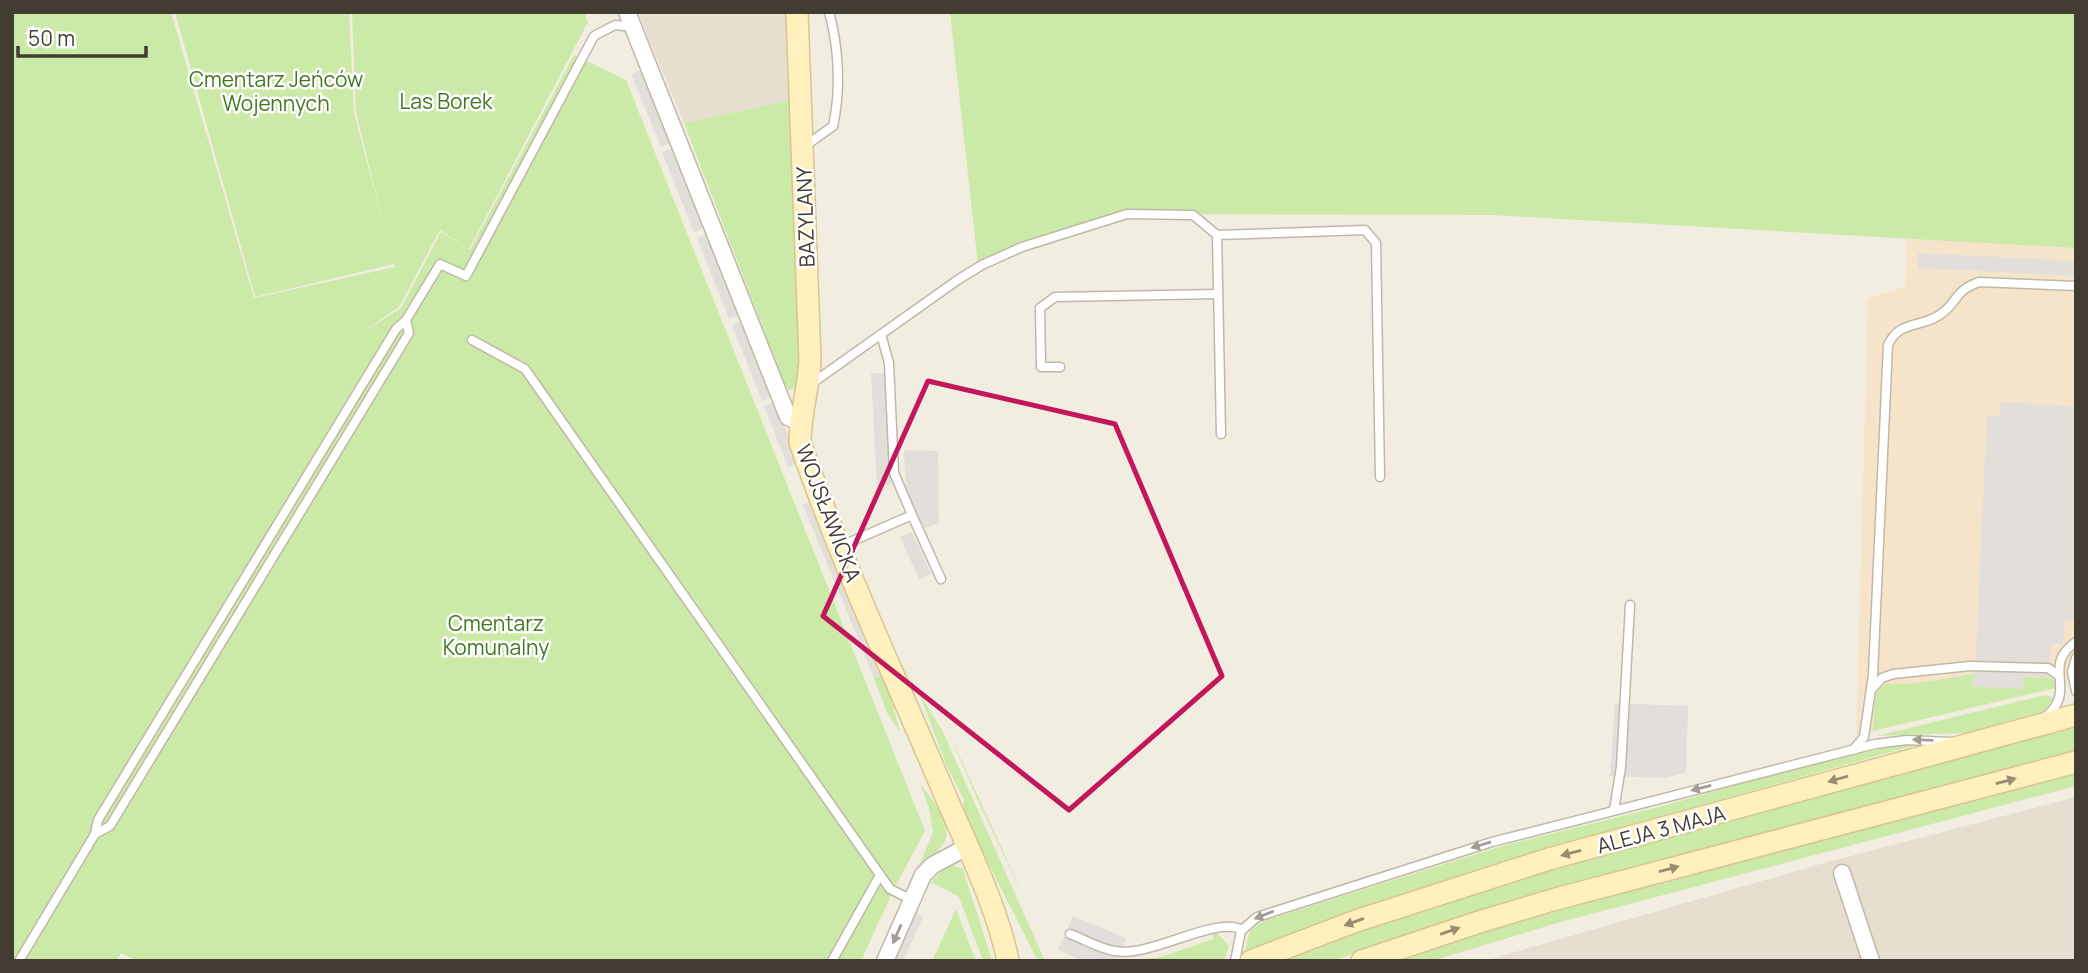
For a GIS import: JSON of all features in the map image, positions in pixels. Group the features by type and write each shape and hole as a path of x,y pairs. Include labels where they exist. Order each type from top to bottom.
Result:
{"street":[{"name":"BAZYLANY","path":"797,12 809,349 808,385 800,422"},
{"name":"WOJSŁAWICKA","path":"630,20 788,416 800,422 800,442 841,546 1004,939 1018,961"},
{"name":"ALEJA 3 MAJA","path":"1251,961 1356,921 1549,859 2076,715"},
{"name":"ALEJA 3 MAJA","path":"1362,961 1556,899 2076,762"},
{"path":"885,961 927,870 967,847"},
{"path":"1842,873 1871,961"},
{"name":"WOJSŁAWICKA","path":"1004,939 1008,961"}],"lane":[{"path":"802,148 833,126 838,103 834,31 829,12"},
{"path":"19,961 95,834 98,820 396,329 406,320 440,264 466,276 594,36 630,20"},
{"path":"808,385 982,265 1022,247 1127,214 1193,215 1216,235 1365,230 1376,243 1380,477"},
{"path":"1216,235 1221,434"},
{"path":"1852,750 1864,737 1870,691 1886,354 1892,336 1899,330 1939,316 1949,308 1965,286 1979,282 2076,286"},
{"path":"1060,367 1041,367 1040,308 1055,297 1218,294"},
{"path":"95,834 110,826 409,333 406,320"},
{"path":"881,334 889,363 894,472 941,579"},
{"path":"472,340 525,369 880,876 890,889 912,900"},
{"path":"841,546 912,515"},
{"path":"1614,810 1621,767 1630,605"},
{"path":"2016,730 2054,710 2061,696 2058,676 2061,658 2067,648 2076,642"},
{"path":"2075,689 2072,672 2076,658"},
{"path":"1870,691 1874,684 1892,674 1970,666 2048,668 2058,676"},
{"path":"1234,961 1242,930 1257,917 1492,842 1852,750 1907,740 1954,742 1991,737"},
{"path":"832,961 880,876"},
{"path":"1070,934 1117,952 1151,947 1220,927 1233,926 1242,930"}],"highlighted area":[{"path":"928,381 1115,424 1222,676 1069,810 823,616"}],"shaded area":[{"path":"638,12 788,12 792,100 684,123"},
{"path":"642,70 671,143 661,147 631,74"},
{"path":"673,148 705,228 694,232 662,152"},
{"path":"707,234 740,315 729,319 697,238"},
{"path":"1906,238 2076,248 2076,679 1856,736 1868,298 1905,287"},
{"path":"1918,253 2076,261 2076,276 1918,268"},
{"path":"743,321 773,397 762,401 732,325"},
{"path":"871,373 885,373 891,485 877,486"},
{"path":"775,402 799,463 788,467 764,406"},
{"path":"2001,402 2076,406 2076,620 2065,620 2063,644 2051,644 2050,678 2024,677 2023,689 1971,686 1975,674 1987,415 2000,416"},
{"path":"904,450 938,451 939,523 924,528 906,488"},
{"path":"814,500 885,674 874,678 803,505"},
{"path":"912,532 931,574 919,579 900,537"},
{"path":"1615,703 1688,706 1686,773 1664,778 1610,776"},
{"path":"2076,797 2076,961 1484,961 1824,863"},
{"path":"912,911 923,917 903,961 889,961"},
{"path":"1073,916 1126,938 1116,961 1083,961 1058,950"}],"green space":[{"name":"Cmentarz Komunalny","path":"12,12 171,12 254,298 395,267 394,264 255,297 175,12 349,12 354,113 387,237 356,113 352,12 584,12 588,22 469,249 440,230 399,307 356,337 401,308 441,232 470,250 574,55 626,80 925,831 893,891 861,961 137,961 121,953 116,961 12,961"},
{"path":"950,12 2076,12 2076,248 1492,215 1127,214 978,265"},
{"path":"792,100 799,382 797,387 789,390 684,123"},
{"path":"888,642 942,730 1045,961 1038,961 963,814 964,800 946,764 921,698"},
{"path":"885,674 900,732 887,713 874,678"},
{"path":"1975,674 1971,686 2023,689 2024,676 2050,678 2055,681 2055,688 1873,731 1875,697 1887,684 1911,684"},
{"path":"2045,695 2054,698 2044,711 1966,733 1876,736"},
{"path":"2070,726 2076,731 2076,748 2069,754 1411,935 1332,961 1279,961 1404,915 1616,847"},
{"path":"947,729 1028,905 978,801"},
{"path":"1900,744 1916,745 1557,845 1249,951 1245,949 1250,931 1263,921 1502,846"},
{"path":"2076,771 2076,786 1557,923 1432,961 1391,961 1646,884"},
{"path":"920,783 941,813 947,830 942,846 916,873 933,832 929,808"},
{"path":"952,865 963,869 992,961 983,961 959,897 931,882"},
{"path":"956,909 976,961 932,961"},
{"path":"1217,933 1229,946 1224,961 1126,961 1161,957 1213,939 1213,934"}],"park label":[{"name":"Cmentarz Jeńców Wojennych","path":"276,91"},
{"name":"Las Borek","path":"446,101"}]}
